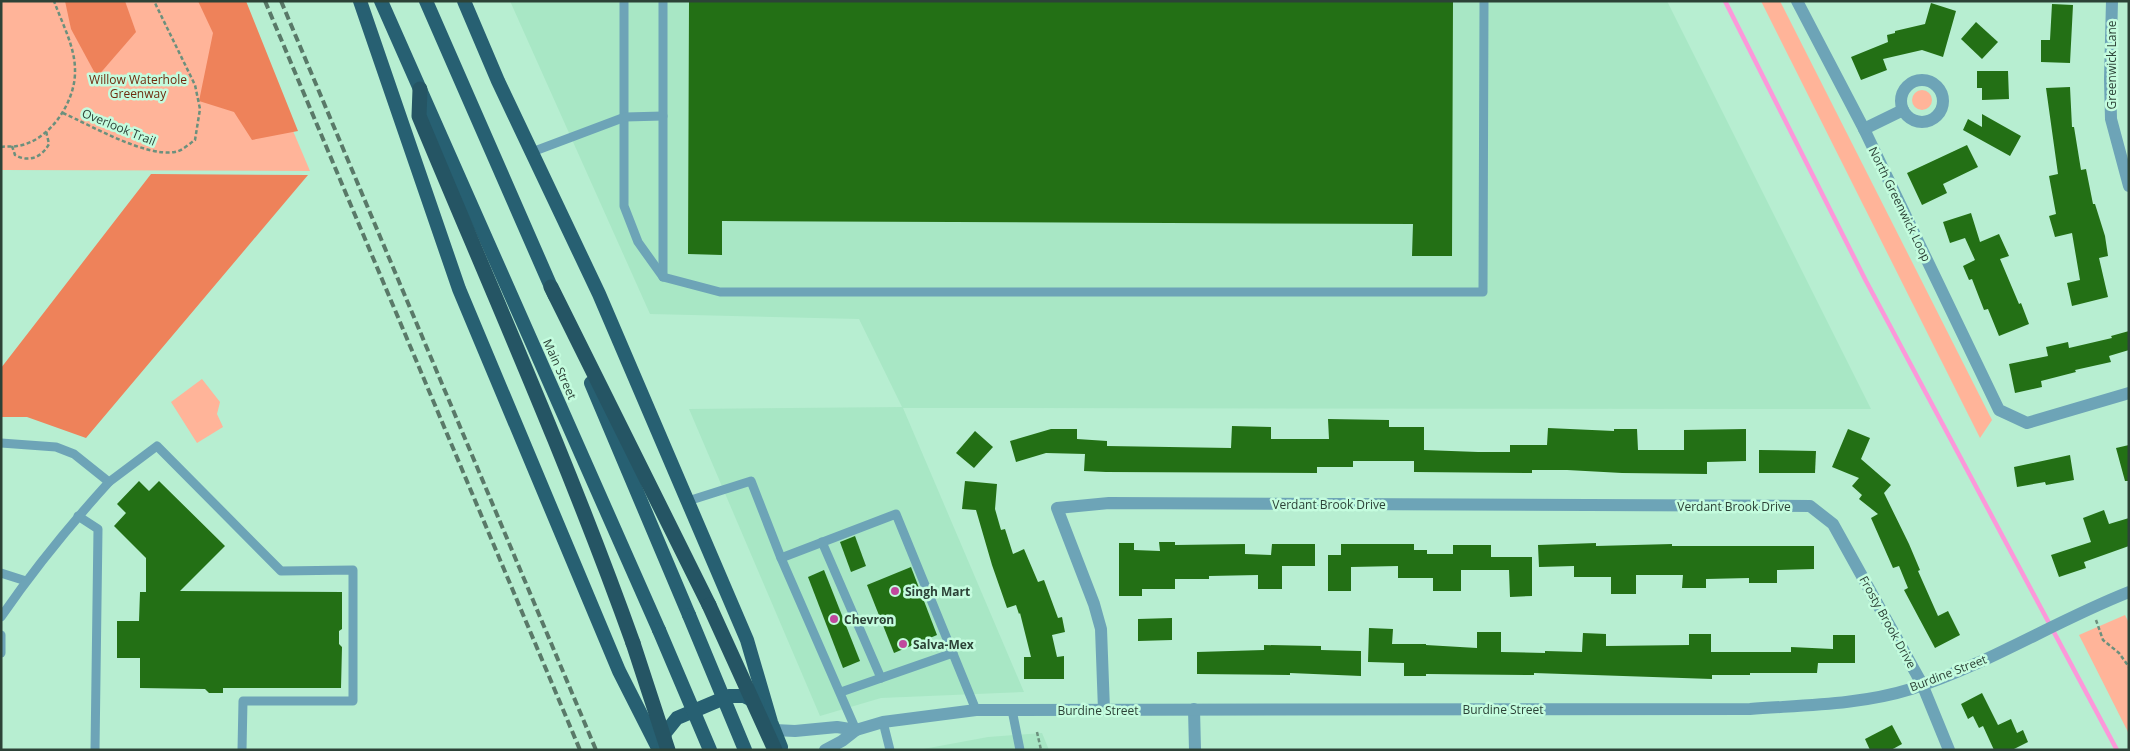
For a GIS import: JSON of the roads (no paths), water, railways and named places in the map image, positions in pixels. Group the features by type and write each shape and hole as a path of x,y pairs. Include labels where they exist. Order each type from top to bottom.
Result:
{"highway":[{"path":"360,1 459,290 619,671 659,750"},
{"name":"Main Street","path":"381,1 660,630 710,750"},
{"name":"Main Street","path":"426,1 551,287 745,750"},
{"path":"464,1 498,81 599,294 748,640 772,726"},
{"path":"420,89 419,116 604,561 668,750"},
{"path":"551,287 709,605 775,750"},
{"path":"663,750 665,733 677,718 729,696 744,696 759,703 772,726 782,750"}],"street":[{"name":"North Greenwick Loop","path":"1797,1 1864,128 1998,410 2027,423 2129,393"},
{"name":"Greenwick Lane","path":"2112,1 2110,79 2112,119 2129,186"},
{"path":"1864,128 1903,110"},
{"name":"Verdant Brook Drive","path":"1104,710 1101,629 1094,604 1057,508 1109,503 1810,506"},
{"name":"Frosty Brook Drive","path":"1810,506 1833,524 1922,684 1949,750"},
{"name":"Burdine Street","path":"826,750 842,742 856,730 884,722 976,710 1750,709 1848,701 1911,689 1996,655 2091,607 2129,592"},
{"path":"1194,710 1195,750"},
{"name":"Burdine Street","path":"772,726 795,732 837,727 856,730"}],"lane":[{"path":"624,1 624,206 638,242 663,277 720,292 1483,292 1484,1"},
{"path":"663,1 663,277"},
{"path":"532,152 625,117 663,116"},
{"path":"1,444 56,447 74,454 109,482"},
{"path":"1,617 78,516 109,482 157,446 281,571 353,570 353,701 242,701 242,750"},
{"path":"688,501 751,480 781,558 856,730"},
{"path":"781,558 896,514 976,710"},
{"path":"78,516 98,529 96,750"},
{"path":"822,542 881,678"},
{"path":"1,573 26,582"},
{"path":"1,635 1,652"},
{"path":"841,692 953,653"},
{"path":"1012,710 1020,750"},
{"path":"884,722 890,750"}],"waterway":[{"path":"1725,1 1866,281 2117,750"}],"railway":[{"path":"265,1 580,750"},
{"path":"281,1 596,750"}],"place":[{"name":"Singh Mart","path":"895,591"},
{"name":"Chevron","path":"834,619"},
{"name":"Salva-Mex","path":"903,644"}],"park label":[{"name":"Willow Waterhole Greenway","path":"138,86"}]}
